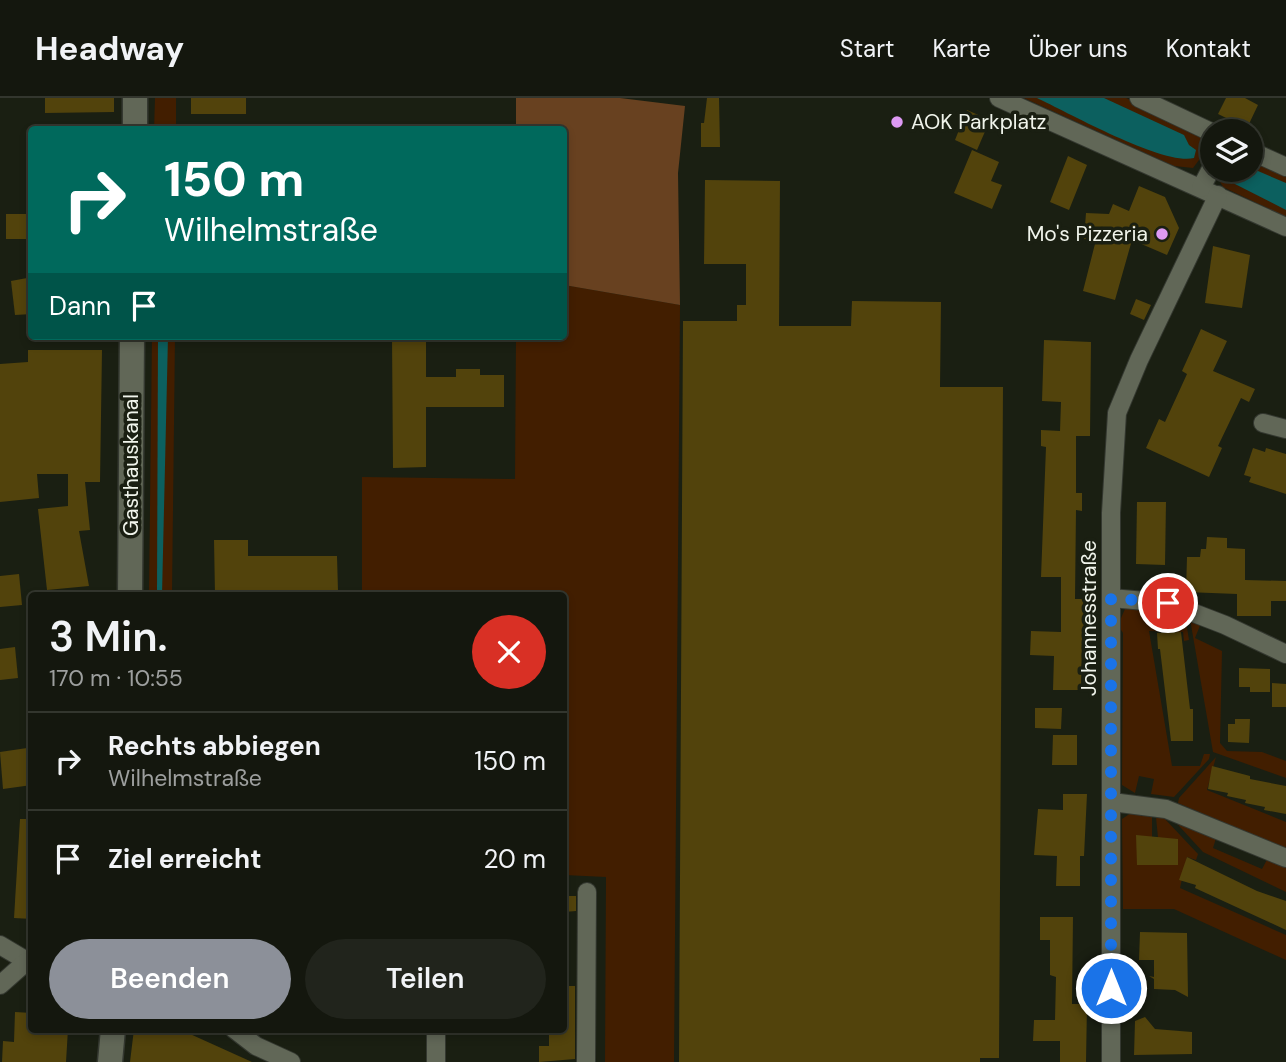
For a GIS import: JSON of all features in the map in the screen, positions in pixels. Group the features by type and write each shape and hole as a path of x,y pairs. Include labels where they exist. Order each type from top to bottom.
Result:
{"street":[{"path":"135,98 135,126"},
{"path":"999,98 1286,228"},
{"path":"1139,98 1200,127"},
{"path":"1263,156 1286,167"},
{"path":"1201,188 1204,182"},
{"name":"Johannesstraße","path":"1111,1062 1111,513 1117,413 1139,360 1218,195"},
{"name":"Gasthauskanal","path":"130,592 132,340"},
{"path":"1263,423 1286,429"},
{"path":"1111,598 1168,603 1225,625 1286,654"},
{"path":"1112,802 1166,809 1286,858"},
{"path":"586,1062 587,892"},
{"path":"0,945 28,962"},
{"path":"0,985 28,964"},
{"path":"110,1062 113,1033"},
{"path":"239,1033 256,1046 291,1062"},
{"path":"436,1033 436,1062"}],"shaded area":[{"path":"155,98 176,98 176,126 154,126"},
{"path":"516,98 620,98 685,106 678,173 680,305 567,286 567,126 516,126"},
{"path":"1024,98 1126,98 1196,130 1200,134 1200,159 1193,168 1174,166"},
{"path":"1263,166 1286,176 1286,217 1223,187 1220,182 1263,182"},
{"path":"567,286 680,305 674,1062 605,1062 606,877 567,875 567,592 362,592 362,477 515,479 516,340 567,340"},
{"path":"152,340 175,340 172,592 149,592"},
{"path":"1139,605 1185,615 1189,640 1184,641 1183,632 1149,631 1172,766 1200,766 1204,754 1210,754 1209,759 1174,797 1151,794 1154,779 1139,776 1135,793 1122,785 1123,633 1118,625 1125,609"},
{"path":"1190,619 1201,623 1195,638 1222,651 1220,743 1227,751 1262,752 1286,761 1286,778 1213,752"},
{"path":"1216,757 1207,790 1286,822 1286,849 1178,803 1179,798"},
{"path":"1131,813 1152,813 1152,838 1158,838 1156,817 1164,818 1198,854 1196,860 1187,857 1180,888 1286,935 1286,960 1174,909 1123,909 1122,819"},
{"path":"1169,815 1217,835 1213,848 1262,869 1269,856 1286,864 1286,892 1203,852"}],"water":[{"path":"1037,98 1104,98 1184,135 1189,145 1196,150 1194,158 1161,154 1140,146"},
{"path":"1263,173 1286,183 1286,210 1231,182 1263,182"},
{"path":"158,340 168,340 162,592 157,592"}],"building":[{"path":"45,98 114,98 114,112 45,113"},
{"path":"191,98 246,98 246,114 191,114"},
{"path":"707,98 719,98 720,147 701,147 701,123 704,123"},
{"path":"1226,98 1245,98 1258,105 1251,119 1228,119 1218,114"},
{"path":"967,110 990,120 977,150 955,140"},
{"path":"972,150 999,162 991,181 1002,185 992,209 954,193"},
{"path":"1068,156 1087,165 1069,210 1050,202"},
{"path":"705,180 780,181 779,326 851,326 852,301 941,302 940,387 1003,387 999,1058 980,1058 980,1062 679,1062 683,321 737,321 737,305 746,305 746,264 704,264"},
{"path":"1139,186 1165,197 1179,228 1167,255 1132,240 1115,300 1083,291 1096,240 1084,239 1086,213 1109,214 1113,204 1129,211"},
{"path":"6,214 28,214 28,239 6,239"},
{"path":"1213,246 1250,255 1242,308 1205,303"},
{"path":"27,278 28,314 15,315 11,281"},
{"path":"1136,299 1151,305 1144,320 1130,314"},
{"path":"1201,329 1227,341 1213,371 1255,389 1249,402 1241,398 1218,446 1222,448 1209,477 1146,448 1159,419 1165,422 1187,374 1182,371"},
{"path":"392,340 426,340 426,377 456,377 456,369 480,369 480,375 504,375 504,407 426,407 426,467 393,468"},
{"path":"1044,340 1091,342 1090,436 1076,436 1076,493 1082,493 1082,511 1076,510 1075,599 1088,599 1088,635 1082,635 1081,690 1053,690 1054,656 1030,655 1031,631 1061,632 1061,577 1041,577 1046,447 1041,446 1041,430 1060,431 1061,402 1042,401"},
{"path":"28,350 102,350 100,482 85,482 90,530 79,531 89,586 47,590 38,509 68,506 68,474 37,474 39,498 0,502 0,364 28,362"},
{"path":"1253,448 1265,452 1266,448 1286,454 1286,494 1249,482 1251,477 1244,475"},
{"path":"1137,502 1166,502 1165,565 1136,564"},
{"path":"1207,537 1227,538 1227,548 1245,549 1245,580 1286,581 1286,601 1271,601 1271,616 1237,616 1237,594 1186,592 1187,557 1200,557 1201,549 1206,549"},
{"path":"214,540 248,540 248,556 337,556 338,591 215,592"},
{"path":"19,574 22,605 0,607 0,576"},
{"path":"1181,632 1190,709 1193,709 1193,741 1171,741 1158,649 1157,633"},
{"path":"15,647 18,678 0,680 0,649"},
{"path":"1239,668 1270,669 1270,692 1250,692 1250,687 1239,687"},
{"path":"1272,683 1286,684 1286,707 1272,707"},
{"path":"1035,708 1062,708 1061,729 1035,728"},
{"path":"1235,719 1250,719 1249,743 1228,742 1228,724 1235,724"},
{"path":"1053,735 1077,735 1077,765 1052,765"},
{"path":"27,748 28,786 3,789 0,752"},
{"path":"1212,766 1250,776 1250,779 1286,786 1286,814 1264,810 1265,807 1227,796 1228,793 1208,789"},
{"path":"1063,794 1087,794 1084,856 1080,856 1080,886 1056,886 1057,856 1034,855 1038,809 1063,810"},
{"path":"20,819 28,819 28,919 14,918"},
{"path":"1136,835 1178,839 1178,865 1137,865"},
{"path":"1187,857 1257,891 1286,901 1286,930 1195,888 1196,885 1179,880"},
{"path":"567,896 576,896 576,911 567,912"},
{"path":"1040,917 1073,917 1072,1004 1087,1004 1086,1062 1060,1062 1060,1041 1033,1041 1034,1020 1055,1020 1056,977 1050,975 1050,940 1040,940"},
{"path":"1140,932 1187,933 1188,997 1175,990 1154,989 1154,979 1149,976 1154,977 1154,960 1139,960"},
{"path":"567,986 575,986 575,1059 539,1062 539,1046 549,1046 549,1033 567,1033"},
{"path":"15,1012 28,1013 28,1033 68,1033 66,1062 2,1062 3,1041 14,1042"},
{"path":"1145,1017 1155,1029 1192,1032 1192,1054 1134,1055 1135,1021"},
{"path":"134,1033 188,1033 252,1062 130,1062"}],"place":[{"name":"AOK Parkplatz","path":"897,122"},
{"name":"Mo's Pizzeria","path":"1162,234"}],"route":[{"path":"1111,988 1111,598 1168,603"}]}
